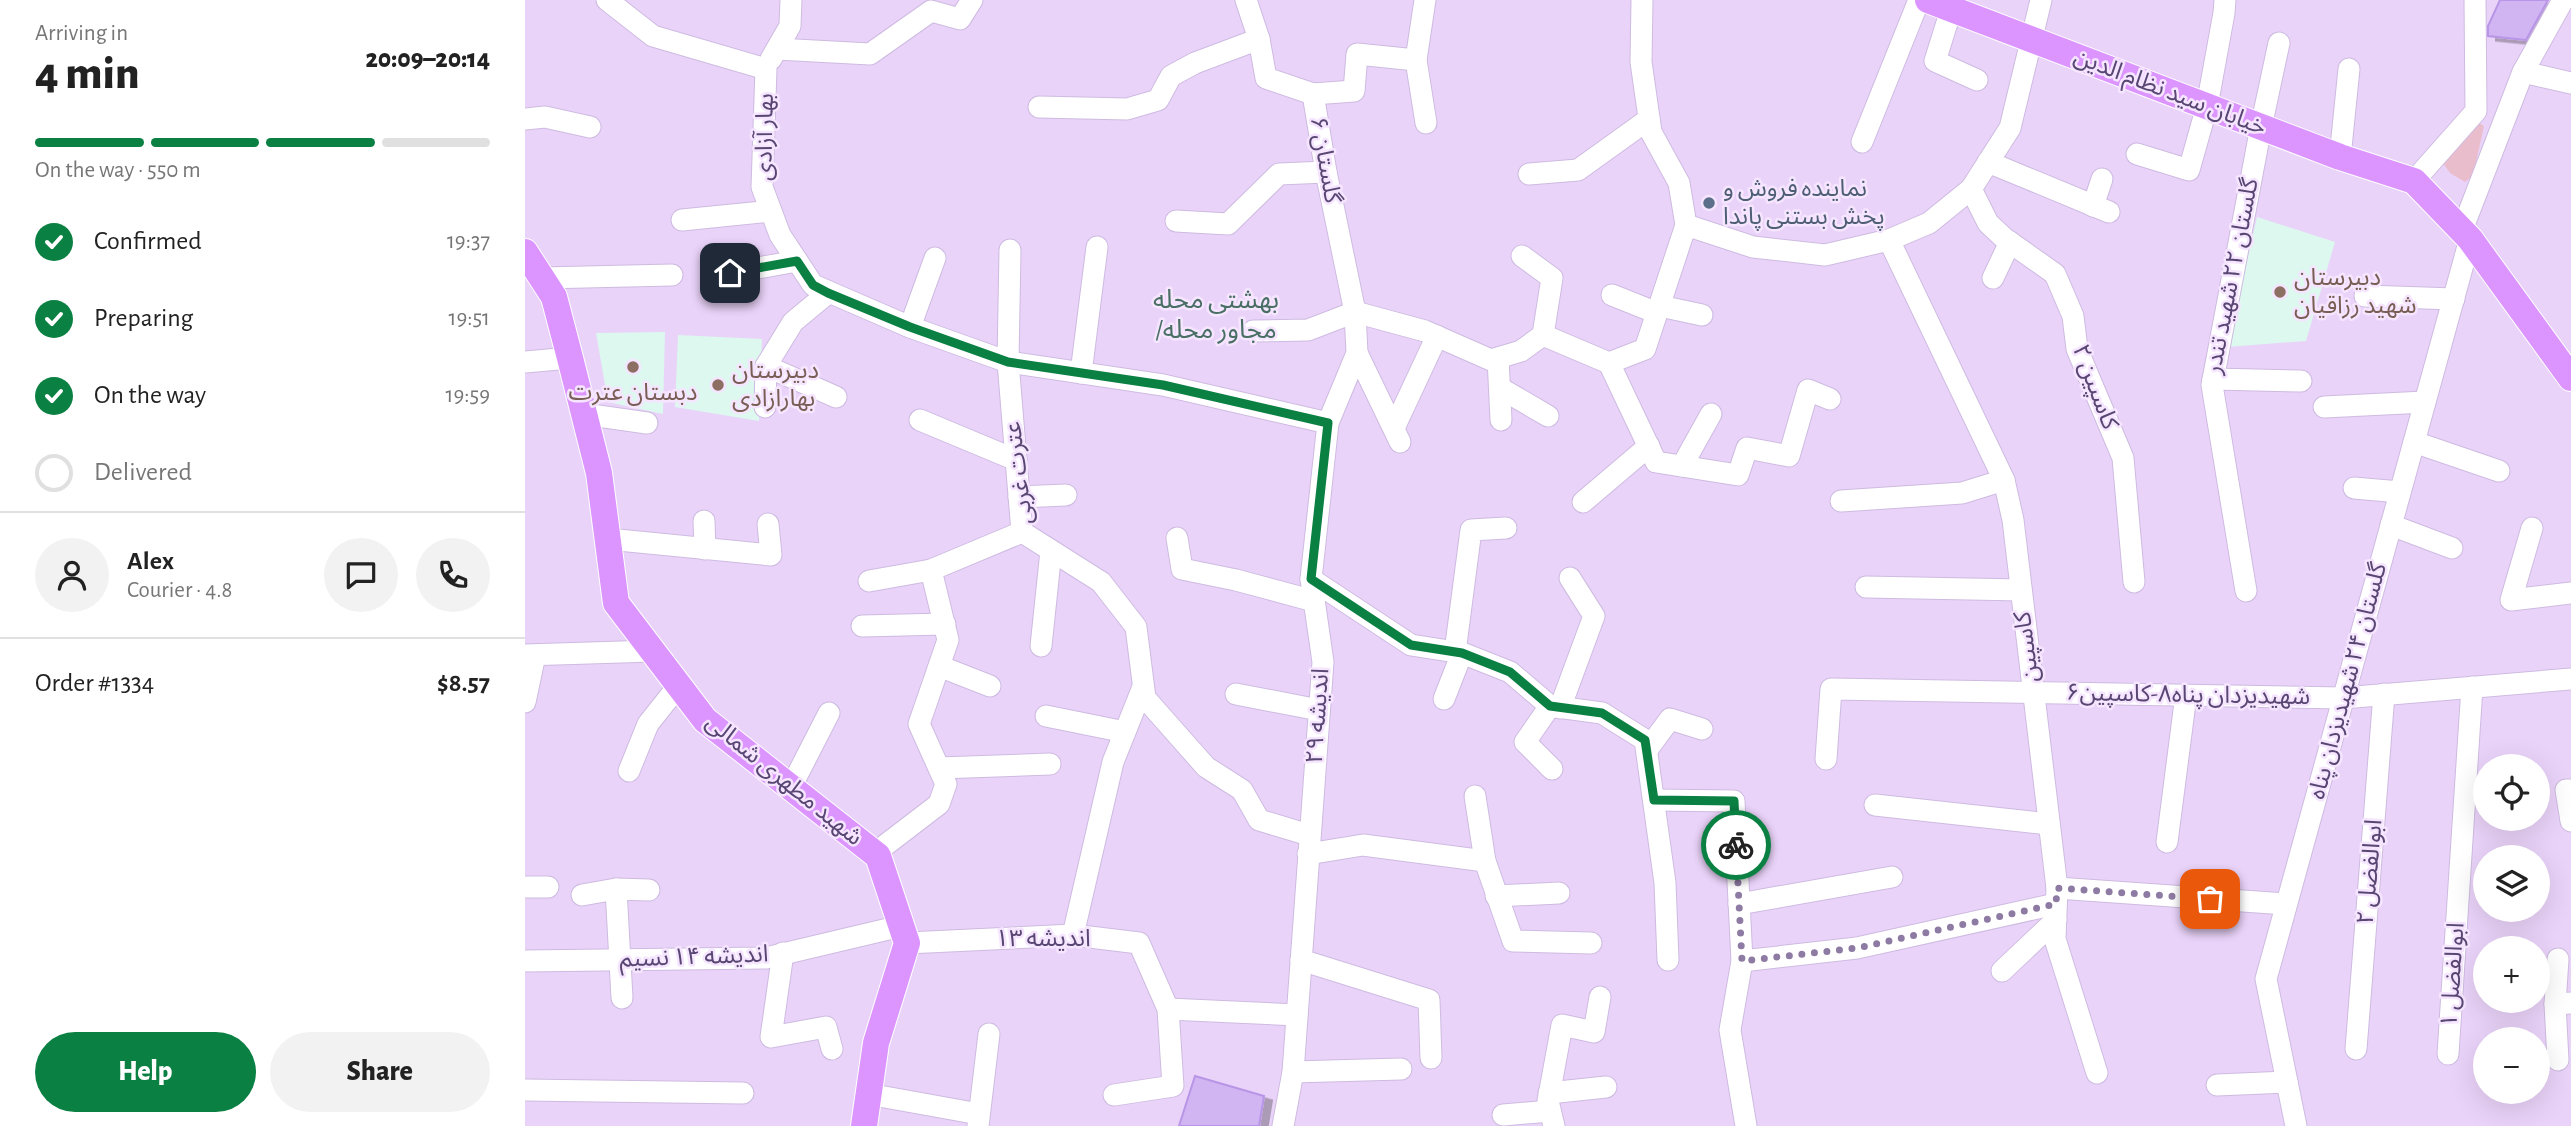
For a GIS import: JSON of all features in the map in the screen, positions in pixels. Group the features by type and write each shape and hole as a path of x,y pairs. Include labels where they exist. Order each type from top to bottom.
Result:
{"main road":[{"name":"خیابان سید نظام الدین","path":"1938,3 2340,157 2414,181"},
{"path":"2414,181 2466,235 2571,378"},
{"name":"شهید مطهری شمالی","path":"525,252 554,297 570,358 599,473 617,603 705,720 879,856 904,935"},
{"path":"863,1126 876,1043 904,935"}],"street":[{"name":"بهار آزادی","path":"607,0 653,36 766,69 762,187 780,235 813,285 910,327 1008,362 1163,385 1328,423"},
{"path":"766,69 790,26 791,0"},
{"path":"777,49 870,54 930,11 960,19 972,0"},
{"name":"گلستان ۶","path":"1246,0 1259,38 1266,78 1313,93 1326,172 1355,312"},
{"path":"1609,363 1645,349 1686,225 1679,183 1651,132 1641,62 1641,0"},
{"path":"1686,225 1753,247 1825,255 1889,240 1929,223 1971,189 2010,128 2041,0"},
{"path":"2137,154 2189,170 2207,106 2225,0"},
{"path":"2414,181 2476,111 2475,0"},
{"name":"گلستان ۲۴ شهیدیزدان پناه","path":"2296,1126 2266,979 2454,299 2466,235 2523,72 2563,0"},
{"path":"1938,3 1935,61 1977,80"},
{"path":"1862,142 1938,3"},
{"path":"1425,6 1416,60 1426,123"},
{"path":"1039,107 1127,109 1158,100 1171,76 1195,63 1259,38"},
{"name":"گلستان ۲۲ شهید تندر","path":"2246,591 2212,385 2279,43"},
{"path":"1313,93 1355,91 1357,54 1416,60"},
{"path":"2340,157 2349,69"},
{"path":"2523,72 2571,83"},
{"path":"2476,111 2505,121"},
{"path":"535,118 590,127"},
{"path":"1529,174 1578,170 1650,119"},
{"path":"1988,162 2101,209 2102,179"},
{"path":"1176,221 1228,224 1279,174 1326,172"},
{"name":"کاسپین ۲","path":"1971,189 1988,223 2055,274 2073,316 2077,349 2123,458 2134,582"},
{"path":"682,220 771,211"},
{"name":"کاسپین","path":"1889,240 2004,480 2013,520 2049,824 2056,904 2055,939 2097,1073"},
{"path":"1993,278 2010,242"},
{"path":"1081,373 1097,247"},
{"name":"عترت غربی","path":"1010,250 1008,362 1022,532 1101,582 1136,627 1144,692"},
{"path":"1253,331 1308,330 1355,312 1437,336 1491,360 1521,351 1543,335 1552,278 1522,256"},
{"path":"910,327 935,258"},
{"path":"732,286 730,273 797,261"},
{"path":"542,278 672,275"},
{"path":"765,407 766,366 793,322 828,293"},
{"path":"1612,295 1659,310 1702,315"},
{"path":"2365,296 2454,299"},
{"name":"اندیشه ۲۹","path":"1283,1126 1293,1072 1323,662 1311,579 1328,423 1357,353 1355,312"},
{"path":"1543,335 1609,363 1656,462 1738,475 1747,448 1789,456 1808,390 1830,399"},
{"path":"1357,353 1397,435 1437,336"},
{"path":"525,362 570,358"},
{"path":"1498,358 1501,420"},
{"path":"766,366 837,397"},
{"path":"2213,379 2301,381"},
{"path":"1500,388 1548,416"},
{"path":"2324,407 2425,402"},
{"path":"584,414 647,422"},
{"path":"1682,466 1711,414"},
{"path":"920,420 1016,460"},
{"path":"2414,442 2499,471"},
{"path":"1583,502 1649,446"},
{"path":"1841,501 1962,493 2004,480"},
{"path":"2354,488 2400,492"},
{"path":"1019,497 1066,495"},
{"path":"704,520 705,549"},
{"path":"608,540 771,555 768,524"},
{"path":"2391,525 2452,548"},
{"path":"1444,699 1458,652 1471,530 1506,528"},
{"path":"2532,528 2511,600 2571,593"},
{"path":"869,581 930,569 1022,532"},
{"path":"1177,538 1182,569 1314,601"},
{"path":"1041,646 1051,551"},
{"path":"875,853 939,804 946,784 919,724 939,666 946,632 930,569"},
{"path":"1311,579 1411,645 1458,652 1510,672 1555,707 1602,713 1645,740 1665,883 1668,960"},
{"path":"1552,769 1525,742 1555,707 1594,616 1570,579"},
{"path":"1866,587 2021,590"},
{"path":"862,626 946,632"},
{"path":"525,702 530,655 653,651"},
{"path":"939,666 990,686"},
{"name":"شهیدیزدان پناه۸-کاسپین۶","path":"1826,758 1831,689 2343,698 2571,679"},
{"path":"629,771 648,724 679,685"},
{"name":"ابوالفضل ۱","path":"2448,1054 2472,687"},
{"path":"1073,934 1112,762 1144,692 1206,767 1242,790 1259,820 1308,845 1363,845 1485,861"},
{"path":"1236,694 1319,710"},
{"name":"ابوالفضل ۲","path":"2356,1049 2384,694"},
{"path":"2167,842 2186,695"},
{"path":"791,787 829,713"},
{"path":"1046,716 1125,732"},
{"path":"1647,750 1670,719 1702,729"},
{"path":"939,768 1050,764"},
{"path":"2571,790 2565,790 2571,821"},
{"path":"1475,796 1485,861 1513,941 1591,943"},
{"path":"1654,800 1734,801 1742,961 1730,1030 1746,1126"},
{"path":"1875,805 2049,824"},
{"path":"1739,904 1892,877"},
{"path":"525,887 548,887"},
{"path":"616,889 622,998"},
{"path":"582,895 616,889 649,890"},
{"path":"1496,895 1559,893"},
{"path":"1742,961 1857,948 2056,904 2286,904"},
{"path":"2002,971 2056,904"},
{"name":"اندیشه ۱۳","path":"904,935 1073,934 1139,943 1168,1009 1173,1086 1114,1095"},
{"name":"اندیشه ۱۴ نسیم","path":"525,961 766,958 783,953 904,935"},
{"path":"783,953 771,1037 826,1027 832,1049"},
{"path":"2558,959 2563,1004 2558,1060"},
{"path":"1301,960 1429,1000 1431,1058"},
{"path":"1551,1110 1562,1025 1594,1032 1600,997"},
{"path":"1168,1009 1297,1015"},
{"path":"868,1094 979,1120 989,1034"},
{"path":"1293,1072 1401,1069"},
{"path":"2217,1084 2287,1082"},
{"path":"1503,1115 1551,1110 1606,1087"},
{"path":"525,1090 743,1093"}],"shaded area":[{"path":"525,0 2571,0 2571,1126 525,1126"},
{"path":"2479,123 2484,126 2473,176 2465,182 2450,173 2443,163"},
{"name":"دبیرستان شهید رزاقیان","path":"2257,217 2335,242 2306,341 2227,347"},
{"name":"دبستان عترت","path":"665,332 663,414 608,402 596,333"},
{"name":"دبیرستان بهارازادی","path":"678,335 762,339 759,421 675,407"}],"building":[{"path":"2500,0 2548,0 2526,40 2488,36 2488,26"},
{"path":"1195,1076 1264,1096 1259,1126 1179,1126"}],"way so far":[{"path":"1736,845 1742,961 1857,948 1987,920 2056,904 2057,888 2210,899"}],"place":[{"name":"نماینده فروش و پخش بستنی پاندا","path":"1709,203"},
{"name":"دبیرستان شهید رزاقیان","path":"2280,292"},
{"name":"دبستان عترت","path":"633,367"},
{"name":"دبیرستان بهارازادی","path":"718,385"}],"district":[{"name":"بهشتی محله /مجاور محله","path":"1216,315"}],"route":[{"path":"730,273 797,261 813,285 828,293 910,327 1008,362 1163,385 1328,423 1311,579 1411,645 1462,653 1510,672 1550,706 1602,713 1645,740 1654,800 1734,801 1736,845"}]}
